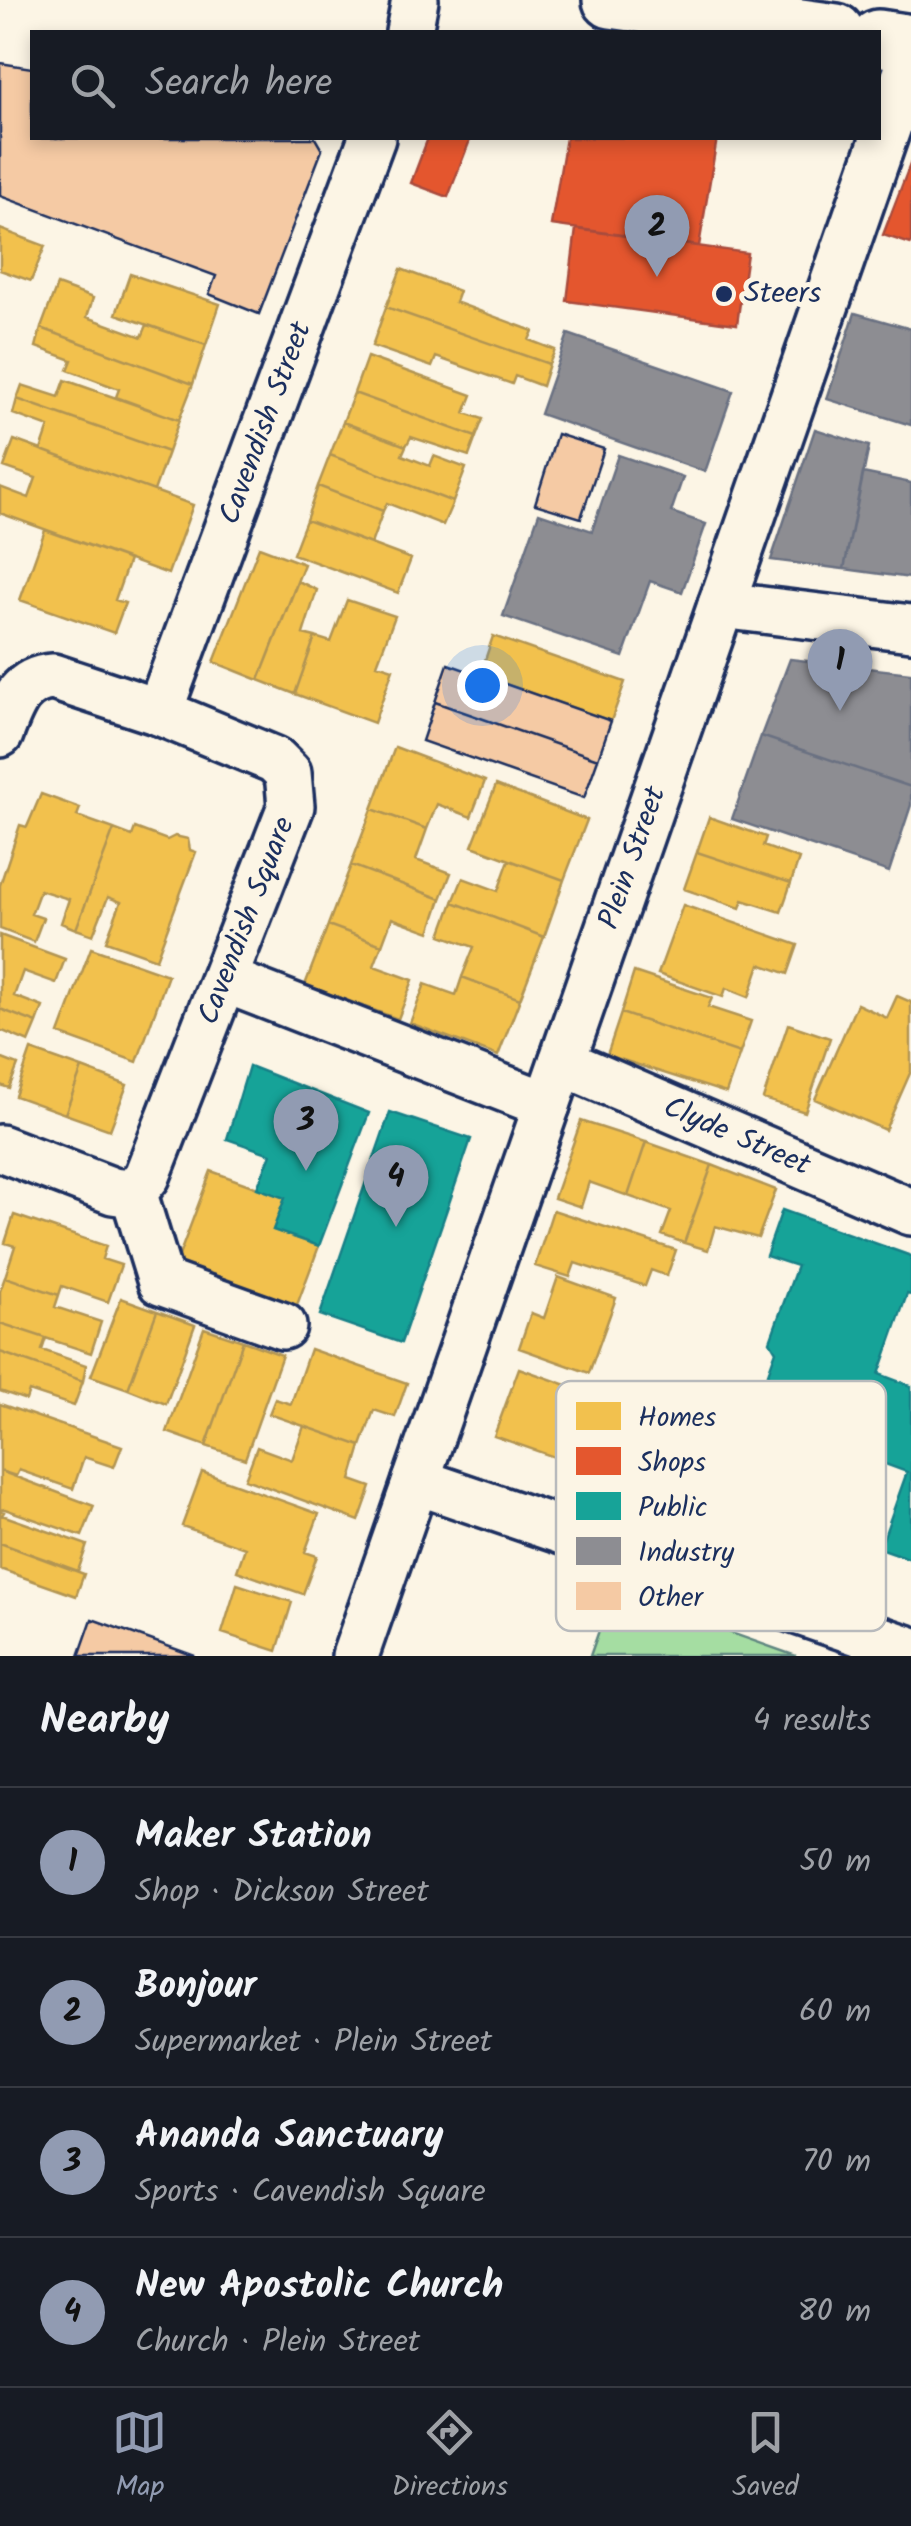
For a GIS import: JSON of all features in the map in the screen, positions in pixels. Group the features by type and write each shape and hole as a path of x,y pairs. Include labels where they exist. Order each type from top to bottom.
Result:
{"main road":[{"path":"612,0 822,30"},
{"path":"881,38 911,43"}],"street":[{"path":"409,30 415,0"},
{"name":"Plein Street","path":"355,1656 911,60"},
{"name":"Cavendish Street","path":"159,712 371,140"},
{"path":"721,605 911,628"},
{"name":"Cavendish Square","path":"0,734 11,703 24,686 38,678 54,677 159,712 274,760 288,773 291,806 148,1176 133,1191"},
{"path":"226,980 547,1105"},
{"name":"Clyde Street","path":"562,1062 911,1212"},
{"path":"0,1148 113,1191 133,1191 161,1282 284,1326"},
{"path":"416,1481 556,1529"},
{"path":"855,1631 911,1650"}],"green space":[{"path":"599,1631 726,1631 796,1656 590,1656"}],"building: Homes":[{"path":"0,229 45,246 31,281 0,270"},
{"path":"401,269 459,291 455,302 533,331 529,340 555,350 549,364 386,307"},
{"path":"130,274 220,304 206,345 116,314"},
{"path":"57,285 93,298 87,317 142,337 147,325 206,345 193,384 41,328"},
{"path":"386,307 549,364 542,386 515,376 512,384 436,357 432,367 372,346"},
{"path":"41,328 193,384 179,420 116,397 119,389 68,370 72,360 36,347"},
{"path":"367,357 472,395 465,413 483,419 476,437 354,393"},
{"path":"65,380 179,420 168,452 17,399 22,385 59,397"},
{"path":"354,393 476,437 469,456 411,437 406,446 343,422"},
{"path":"17,399 168,452 154,491 41,450 49,427 13,414"},
{"path":"343,422 406,446 402,455 430,466 434,456 466,468 453,502 330,455"},
{"path":"14,440 193,505 168,574 0,513 0,487 29,498 36,478 4,467"},
{"path":"330,455 453,502 443,525 387,503 383,511 318,486"},
{"path":"318,486 383,511 371,544 306,520"},
{"path":"306,520 411,559 398,593 293,554"},
{"path":"45,530 129,560 115,600 125,603 114,633 20,600"},
{"path":"259,547 304,564 259,680 214,662"},
{"path":"298,581 317,590 303,634 315,637 295,694 259,680"},
{"path":"347,600 395,616 377,664 393,669 374,723 295,694 315,637 331,642"},
{"path":"493,636 625,682 611,721 480,675"},
{"path":"395,747 485,781 471,817 437,804 427,829 372,809"},
{"path":"496,785 587,820 564,880 472,846"},
{"path":"41,794 80,808 77,816 114,829 76,929 61,923 69,899 40,890 31,914 43,918 34,942 0,929 0,885 20,825 27,827"},
{"path":"372,809 427,829 416,860 451,873 441,899 351,865"},
{"path":"709,817 766,837 763,846 799,859 791,883 697,852"},
{"path":"135,828 167,840 175,836 188,839 190,850 196,852 156,959 106,941 121,902 108,897 93,935 76,929 114,829 132,836"},
{"path":"697,852 791,883 781,912 743,900 740,908 684,889"},
{"path":"509,860 564,880 544,937 453,902 463,878 498,891"},
{"path":"351,865 441,899 430,932 392,918 382,945 328,925"},
{"path":"453,902 544,937 520,999 462,977 474,947 441,935"},
{"path":"683,905 798,945 788,974 760,964 749,997 726,988 723,997 658,974"},
{"path":"328,925 382,945 374,966 413,980 398,1019 305,985"},
{"path":"0,935 65,959 56,983 23,971 14,996 43,1007 37,1023 0,1009"},
{"path":"91,948 168,975 137,1062 59,1034"},
{"path":"634,972 712,998 708,1007 751,1021 740,1053 621,1013"},
{"path":"462,977 520,999 498,1056 410,1023 425,984 456,995"},
{"path":"897,996 911,1002 911,1071 885,1130 815,1099 857,1004 887,1018"},
{"path":"0,1009 37,1023 29,1042 0,1030"},
{"path":"621,1013 740,1053 726,1093 607,1055"},
{"path":"788,1024 830,1038 805,1112 763,1099"},
{"path":"31,1050 82,1068 65,1114 15,1096"},
{"path":"0,1058 18,1065 9,1088 0,1085"},
{"path":"82,1068 127,1085 110,1130 65,1114"},
{"path":"581,1121 646,1142 628,1196 589,1182 581,1207 554,1198"},
{"path":"646,1142 712,1165 684,1243 662,1235 671,1211 628,1196"},
{"path":"712,1165 776,1190 758,1238 715,1226 708,1250 684,1243"},
{"path":"211,1171 285,1198 273,1230 319,1246 294,1313 243,1294 245,1288 195,1269 193,1276 174,1269"},
{"path":"553,1210 676,1250 667,1276 651,1270 645,1286 575,1263 570,1277 535,1266"},
{"path":"14,1215 106,1246 102,1259 121,1265 108,1302 62,1286 59,1295 5,1277 15,1246 5,1243"},
{"path":"5,1277 59,1295 55,1307 101,1322 91,1353 0,1323 0,1291"},
{"path":"558,1277 616,1298 589,1373 519,1348 531,1313 544,1318"},
{"path":"121,1298 157,1311 128,1389 91,1376"},
{"path":"157,1311 195,1325 166,1404 128,1389"},
{"path":"0,1323 46,1338 42,1350 86,1365 83,1381 0,1352"},
{"path":"204,1328 243,1341 206,1446 167,1432"},
{"path":"243,1341 282,1355 245,1459 206,1446"},
{"path":"310,1349 407,1383 395,1417 374,1410 361,1446 269,1414 275,1399 291,1404"},
{"path":"0,1352 83,1381 74,1406 29,1391 26,1400 0,1391"},
{"path":"519,1368 556,1381 556,1458 494,1436"},
{"path":"0,1404 122,1446 114,1467 84,1457 73,1489 19,1470 16,1476 0,1471"},
{"path":"304,1426 361,1446 351,1480 371,1487 359,1521 245,1479 257,1447 292,1460"},
{"path":"0,1471 94,1506 82,1536 0,1510"},
{"path":"202,1472 319,1514 305,1552 317,1556 303,1594 237,1571 245,1548 182,1526"},
{"path":"0,1510 2,1515 87,1545 78,1571 0,1543"},
{"path":"0,1543 84,1574 76,1596 0,1569"},
{"path":"237,1584 292,1602 277,1651 222,1633"}],"building: Shops":[{"path":"427,140 470,140 448,197 411,183"},
{"path":"566,140 717,140 699,246 551,225"},
{"path":"911,162 911,244 883,235"},
{"path":"576,229 747,253 737,324 567,301"}],"building: Public":[{"path":"249,1066 369,1113 319,1246 273,1230 285,1198 257,1188 271,1154 227,1139"},
{"path":"390,1112 471,1139 401,1343 320,1315"},
{"path":"782,1210 911,1256 911,1295 907,1294 879,1374 911,1386 911,1559 886,1550 886,1531 907,1472 886,1464 886,1381 765,1381 776,1351 770,1341 797,1266 766,1256"}],"building: Industry":[{"path":"855,313 911,329 911,425 827,399"},
{"path":"568,334 733,391 705,472 540,414"},
{"path":"815,429 869,446 844,569 771,560"},
{"path":"618,455 683,477 671,512 706,524 682,592 650,581 623,657 503,616 539,513 592,531"},
{"path":"863,473 911,483 911,578 844,569"},
{"path":"790,659 911,673 911,787 761,736"},
{"path":"761,736 911,787 911,805 889,872 732,819"}],"building: Other":[{"path":"0,63 30,68 30,140 316,140 322,150 259,314 209,294 216,276 0,196"},
{"path":"557,434 604,449 581,518 535,504"},
{"path":"448,664 611,721 598,759 435,702"},
{"path":"435,702 598,759 584,798 422,741"},
{"path":"92,1619 195,1656 79,1656"}],"place":[{"name":"Bonjour","path":"657,277"},
{"name":"Steers","path":"724,294"},
{"name":"Maker Station","path":"840,711"},
{"name":"Ananda Sanctuary","path":"306,1171"},
{"name":"New Apostolic Church","path":"396,1227"}]}
